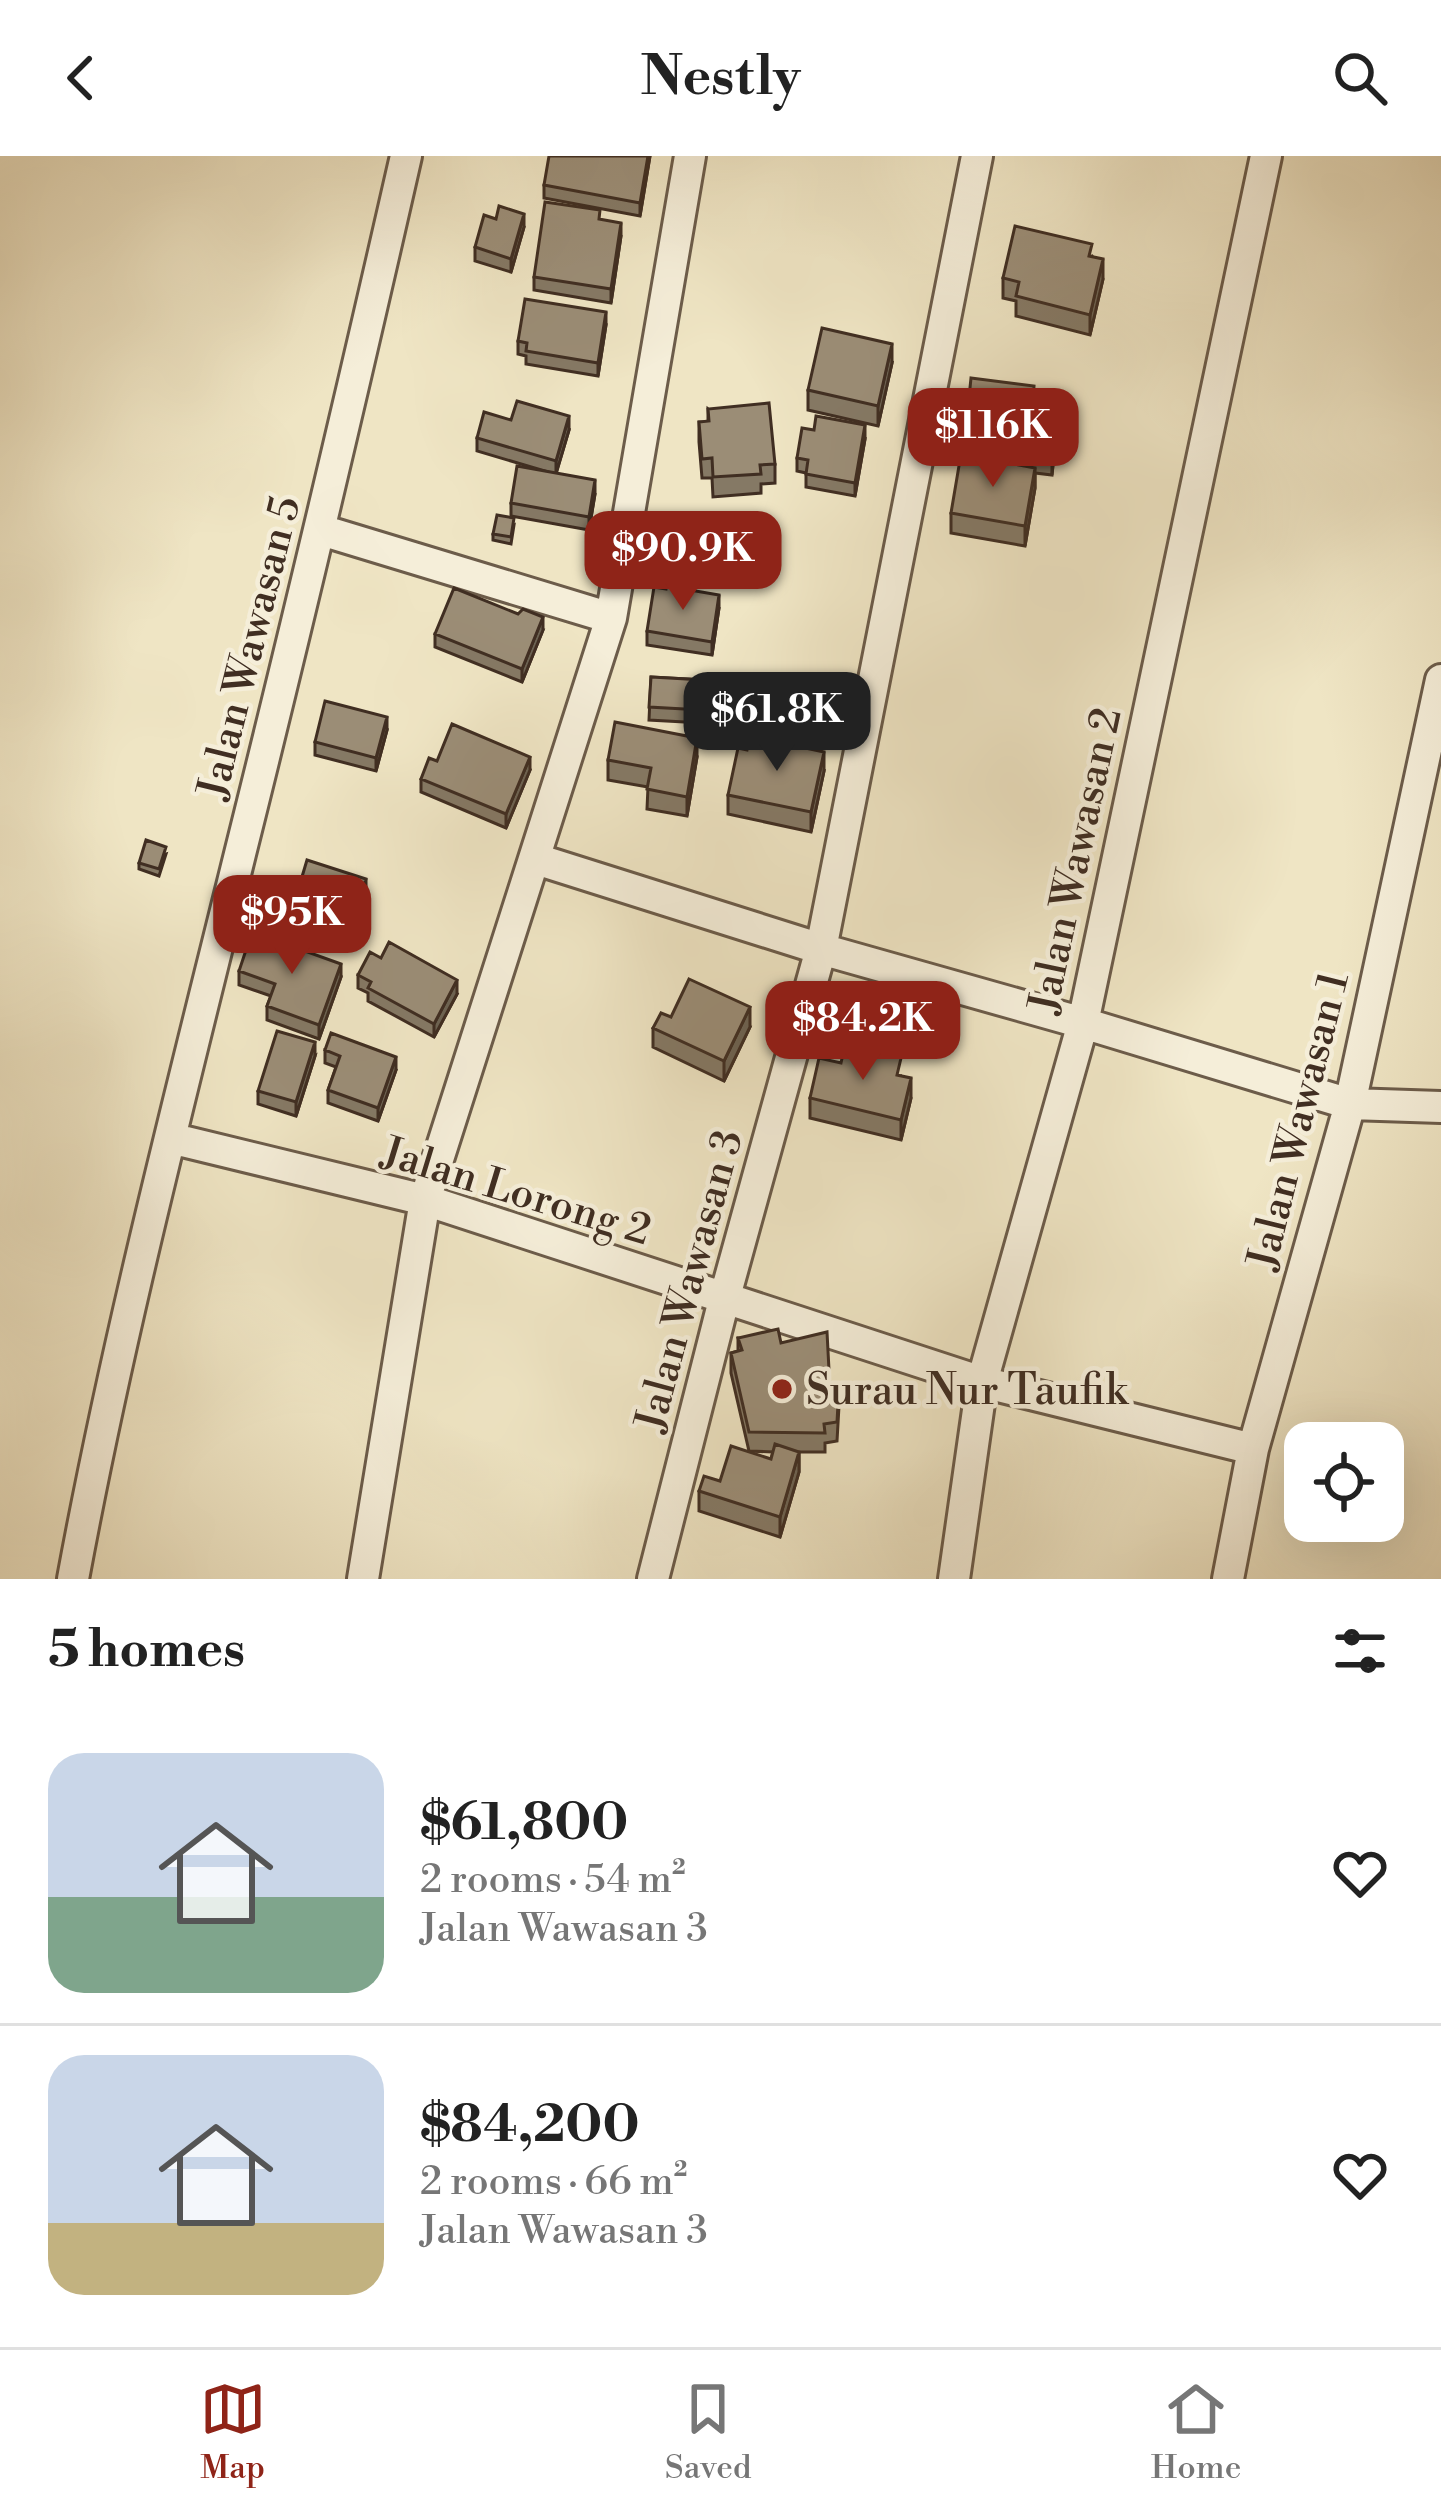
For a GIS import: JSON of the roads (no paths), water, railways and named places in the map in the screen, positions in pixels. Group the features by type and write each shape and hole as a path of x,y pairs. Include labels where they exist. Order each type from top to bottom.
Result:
{"street":[{"name":"Jalan Wawasan 5","path":"74,1579 170,1138 321,530 406,156"},
{"path":"363,1579 425,1200 611,619 690,156"},
{"name":"Jalan Wawasan 3","path":"652,1579 821,949 976,156"},
{"name":"Jalan Wawasan 2","path":"954,1579 982,1382 1083,1023 1266,156"},
{"path":"321,530 611,619"},
{"name":"Jalan Wawasan 1","path":"1228,1579 1253,1450 1351,1104 1441,680"},
{"path":"536,859 821,949 1351,1104 1441,1107"},
{"name":"Jalan Lorong 2","path":"170,1138 425,1200 982,1382 1253,1450"}],"place":[{"name":"Surau Nur Taufik","path":"782,1389"}]}
